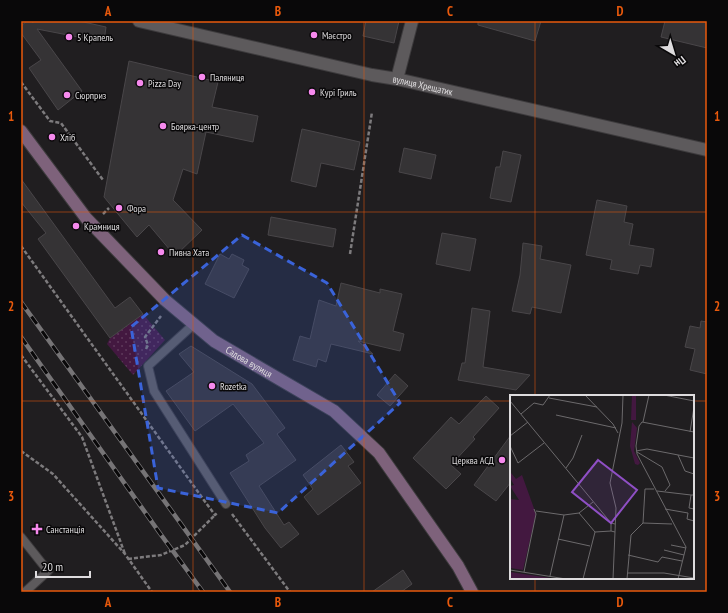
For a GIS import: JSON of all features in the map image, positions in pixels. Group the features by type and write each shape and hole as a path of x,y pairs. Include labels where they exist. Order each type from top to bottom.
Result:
{"street":[{"name":"вулиця Хрещатик","path":"139,21 707,150"},
{"path":"397,79 412,21"},
{"name":"Садова вулиця","path":"21,131 86,218 165,300 214,342 334,411 379,453 458,566 472,592"}],"lane":[{"path":"194,324 148,366 154,391 226,504"},
{"path":"21,537 48,571 25,592"}],"path":[{"path":"21,82 50,121 61,123 103,180"},
{"path":"350,254 372,112"},
{"path":"21,246 206,503"},
{"path":"148,366 144,355 148,345 145,338 161,315"},
{"path":"21,355 82,437 125,554 152,592"},
{"path":"21,451 53,474 125,554"},
{"path":"226,504 238,523 290,592"},
{"path":"128,559 161,555 184,545 215,515"}],"highlighted area":[{"path":"242,235 327,283 400,403 278,513 158,488 131,327"}],"shaded area":[{"path":"143,314 165,340 133,375 107,344 110,338"}],"building":[{"path":"27,21 31,21 33,23 33,21 79,21 106,27 104,42 37,29 82,91 58,110 29,68 41,60 21,33 21,26"},
{"path":"366,21 399,21 394,43 363,36"},
{"path":"478,21 541,21 535,41 478,25"},
{"path":"665,21 707,21 707,48 661,37"},
{"name":"Боярка-центр","path":"129,61 218,82 212,107 258,116 253,142 206,132 197,174 183,169 173,200 202,230 175,256 149,225 137,237 104,197"},
{"path":"302,129 360,142 354,170 321,163 316,187 291,181"},
{"path":"404,148 436,155 431,179 399,172"},
{"path":"503,151 521,155 511,202 490,198 496,167 500,167"},
{"path":"21,179 115,308 130,297 143,314 110,338 38,239 46,233 21,202"},
{"path":"597,200 627,206 624,222 633,224 629,245 654,249 651,267 640,265 638,274 610,269 612,260 586,255"},
{"path":"271,217 336,229 333,247 268,235"},
{"path":"442,233 476,239 470,271 436,264"},
{"path":"523,243 542,246 540,259 571,265 561,313 532,307 530,314 512,311 520,275"},
{"path":"220,254 229,259 232,254 244,260 242,265 249,269 234,298 205,284"},
{"path":"341,283 380,293 380,289 402,294 393,331 404,334 400,351 358,341 373,354 331,344 326,362 318,359 316,367 293,360 300,336 310,339 319,300 336,306"},
{"path":"472,308 490,311 483,367 530,375 516,390 458,380 462,363 465,363"},
{"path":"701,321 707,322 707,374 690,370 695,349 685,347 690,326 700,328"},
{"path":"191,346 252,384 285,428 277,434 296,460 259,486 284,525 289,522 299,534 281,548 265,528 230,473 249,461 246,455 264,443 233,404 195,431 166,391 194,372 179,354"},
{"path":"395,374 408,386 390,406 377,395"},
{"path":"486,396 499,408 473,437 475,439 451,465 461,474 446,489 413,458 451,417 459,424"},
{"name":"Церква АСД","path":"510,436 510,483 496,501 474,485"},
{"path":"341,445 354,462 348,466 361,483 318,515 304,497 313,489 303,475"},
{"path":"403,570 412,584 401,592 372,592"}],"railway":[{"path":"21,302 230,592"},
{"path":"21,337 203,592"}],"place":[{"name":"Маєстро","path":"314,35"},
{"name":"5 Крапель","path":"69,37"},
{"name":"Паляниця","path":"202,77"},
{"name":"Pizza Day","path":"140,83"},
{"name":"Курі Гриль","path":"312,92"},
{"name":"Сюрприз","path":"67,95"},
{"name":"Боярка-центр","path":"163,126"},
{"name":"Хліб","path":"52,137"},
{"name":"Фора","path":"119,208"},
{"name":"Крамниця","path":"76,226"},
{"name":"Пивна Хата","path":"161,252"},
{"name":"Rozetka","path":"212,386"},
{"name":"Церква АСД","path":"502,460"},
{"name":"Санстанція","path":"37,529"}]}
